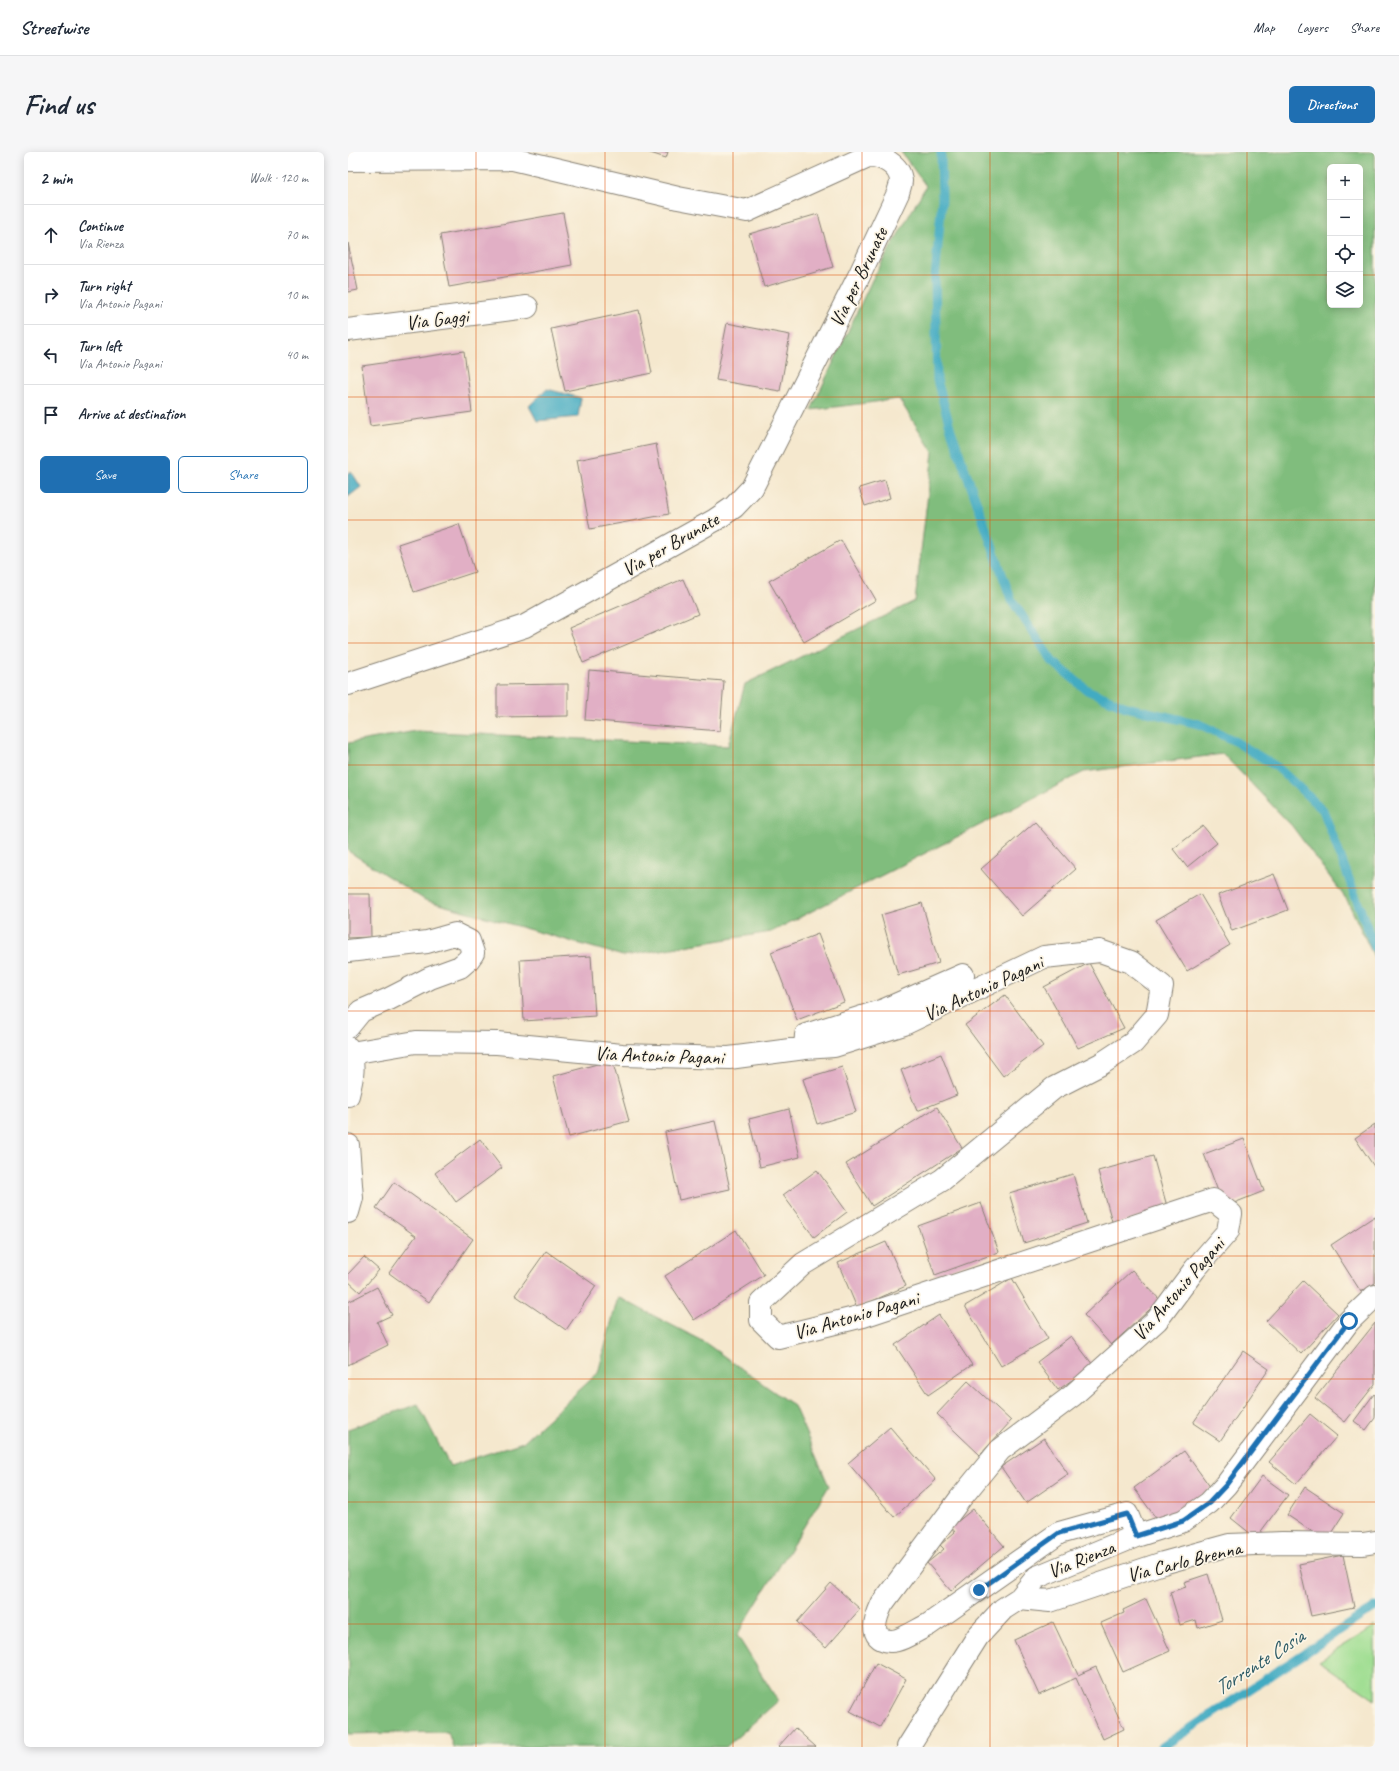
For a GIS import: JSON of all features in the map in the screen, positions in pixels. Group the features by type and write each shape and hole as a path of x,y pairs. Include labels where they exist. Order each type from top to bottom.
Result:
{"street":[{"name":"Via per Brunate","path":"348,160 513,159 678,198 747,212 868,156 876,156 888,162 896,170 901,180 898,193 859,276 752,488 734,507 674,544 525,626 348,684"},
{"name":"Via Gaggi","path":"348,330 527,307"},
{"path":"348,951 427,942 455,934 468,940 473,953 460,967 430,978 389,999 361,1011 348,1027"},
{"name":"Via Antonio Pagani","path":"349,1050 416,1042 497,1043 622,1055 729,1058 805,1048 834,1046 904,1024 1044,957 1100,951 1131,962 1162,986 1157,1015 1133,1043 1100,1064 1054,1088 942,1180 803,1264 761,1303 761,1320 778,1337 863,1316 1213,1200 1231,1214 1228,1231 1195,1269 1157,1320 1072,1396 1000,1450 960,1499 882,1604 874,1626 877,1634 882,1638 891,1641 904,1637 928,1625 1059,1533 1127,1514 1136,1536"},
{"path":"805,1048 806,1036 884,1010 963,975"},
{"path":"348,1095 354,1070 349,1050"},
{"path":"348,1145 352,1198 348,1212"},
{"name":"Via Rienza","path":"908,1747 978,1636 1003,1609 1020,1598 1037,1577 1136,1536 1183,1521 1209,1503 1226,1485 1349,1321 1375,1296"},
{"name":"Via Carlo Brenna","path":"1020,1598 1050,1601 1163,1563 1229,1545 1282,1543 1363,1544 1375,1542"}],"green space":[{"path":"901,152 1375,152 1375,959 1347,900 1292,826 1223,754 1084,772 771,932 623,956 425,900 348,851 348,743 416,731 728,746 745,684 915,601 933,452 899,399 811,410 872,280 926,186"},
{"path":"618,1297 704,1342 794,1406 829,1486 737,1635 778,1701 726,1747 453,1747 448,1732 348,1734 348,1429 418,1404 450,1466 523,1442 598,1373"},
{"path":"1375,1626 1375,1700 1319,1661"}],"water":[{"path":"547,389 581,398 578,417 537,421 529,406"},
{"path":"351,471 361,487 348,497 348,473"}],"building":[{"path":"647,152 668,152 666,158"},
{"path":"563,213 572,265 449,287 440,235"},
{"path":"818,214 833,267 764,287 749,234"},
{"path":"348,243 358,290 348,292"},
{"path":"639,310 652,373 565,391 551,329"},
{"path":"727,323 790,335 780,391 716,380"},
{"path":"464,351 472,412 370,426 362,366"},
{"path":"656,444 669,514 590,529 577,460"},
{"path":"885,480 890,498 865,506 859,488"},
{"path":"459,524 475,572 414,592 398,544"},
{"path":"841,540 876,600 804,642 769,581"},
{"path":"683,579 698,614 583,663 569,628"},
{"path":"589,670 724,681 720,731 585,720"},
{"path":"568,684 568,716 497,717 497,685"},
{"path":"1035,822 1076,869 1022,916 981,869"},
{"path":"1203,826 1217,843 1187,867 1173,849"},
{"path":"1274,874 1288,910 1232,931 1218,895"},
{"path":"348,894 370,894 371,937 348,938"},
{"path":"1200,894 1230,945 1187,971 1156,920"},
{"path":"922,903 939,963 898,975 881,915"},
{"path":"818,934 844,1002 797,1020 771,952"},
{"path":"591,956 595,1016 524,1021 520,960"},
{"path":"1089,963 1124,1028 1078,1048 1044,987"},
{"path":"1005,995 1043,1046 1003,1076 965,1025"},
{"path":"941,1054 957,1095 917,1111 901,1070"},
{"path":"612,1060 629,1121 569,1137 553,1076"},
{"path":"842,1067 856,1112 817,1124 803,1079"},
{"path":"937,1107 962,1148 872,1206 846,1164"},
{"path":"789,1109 800,1157 760,1167 749,1119"},
{"path":"715,1121 730,1189 679,1200 665,1132"},
{"path":"1375,1124 1375,1168 1355,1138"},
{"path":"480,1139 502,1168 456,1202 435,1173"},
{"path":"1244,1139 1264,1191 1224,1207 1204,1154"},
{"path":"1153,1156 1168,1210 1113,1225 1098,1171"},
{"path":"817,1170 847,1212 814,1237 783,1195"},
{"path":"1073,1174 1087,1223 1024,1243 1009,1193"},
{"path":"394,1182 473,1239 429,1302 389,1273 416,1236 376,1208"},
{"path":"981,1203 999,1252 935,1275 918,1226"},
{"path":"1375,1216 1375,1283 1361,1292 1331,1245"},
{"path":"736,1230 764,1275 694,1320 665,1276"},
{"path":"886,1242 906,1286 857,1308 838,1263"},
{"path":"546,1251 596,1286 566,1330 515,1295"},
{"path":"364,1257 379,1270 360,1292 348,1281 348,1274"},
{"path":"1132,1270 1160,1300 1111,1345 1084,1315"},
{"path":"1012,1278 1048,1339 1001,1366 965,1306"},
{"path":"1303,1281 1338,1314 1301,1354 1266,1321"},
{"path":"377,1287 392,1315 377,1322 388,1345 348,1365 348,1302"},
{"path":"939,1315 972,1365 928,1395 895,1345"},
{"path":"1375,1323 1375,1384 1345,1422 1315,1398"},
{"path":"1071,1336 1093,1365 1058,1390 1037,1362"},
{"path":"1243,1351 1269,1369 1220,1441 1193,1423"},
{"path":"968,1381 1011,1421 980,1455 937,1414"},
{"path":"1374,1394 1375,1418 1366,1430 1354,1421"},
{"path":"1310,1414 1337,1436 1296,1484 1269,1462"},
{"path":"890,1427 936,1480 894,1517 848,1463"},
{"path":"1044,1438 1068,1474 1026,1503 1001,1467"},
{"path":"1184,1451 1211,1488 1161,1525 1134,1488"},
{"path":"1262,1476 1288,1495 1256,1538 1231,1518"},
{"path":"1305,1487 1344,1513 1326,1541 1287,1515"},
{"path":"973,1509 1004,1546 951,1591 927,1563 944,1549 940,1545 955,1532 951,1527"},
{"path":"1343,1555 1354,1607 1311,1616 1299,1564"},
{"path":"1208,1574 1222,1620 1198,1628 1196,1620 1180,1625 1170,1592 1186,1587 1184,1582"},
{"path":"831,1583 860,1609 826,1648 797,1622"},
{"path":"1146,1599 1170,1651 1123,1672 1101,1623 1124,1613 1123,1610"},
{"path":"1053,1622 1078,1675 1096,1667 1124,1729 1103,1739 1076,1678 1039,1695 1014,1640"},
{"path":"876,1663 906,1679 880,1727 850,1711"},
{"path":"795,1728 816,1747 778,1747"}],"waterway":[{"path":"941,152 942,199 935,279 937,380 951,430 1011,599 1052,661 1087,690 1126,707 1199,724 1231,739 1277,767 1323,810 1375,948"},
{"name":"Torrente Cosia","path":"1162,1747 1375,1607"}],"route":[{"path":"979,1590 1059,1533 1127,1514 1136,1536 1183,1521 1209,1503 1226,1485 1349,1321"}]}
